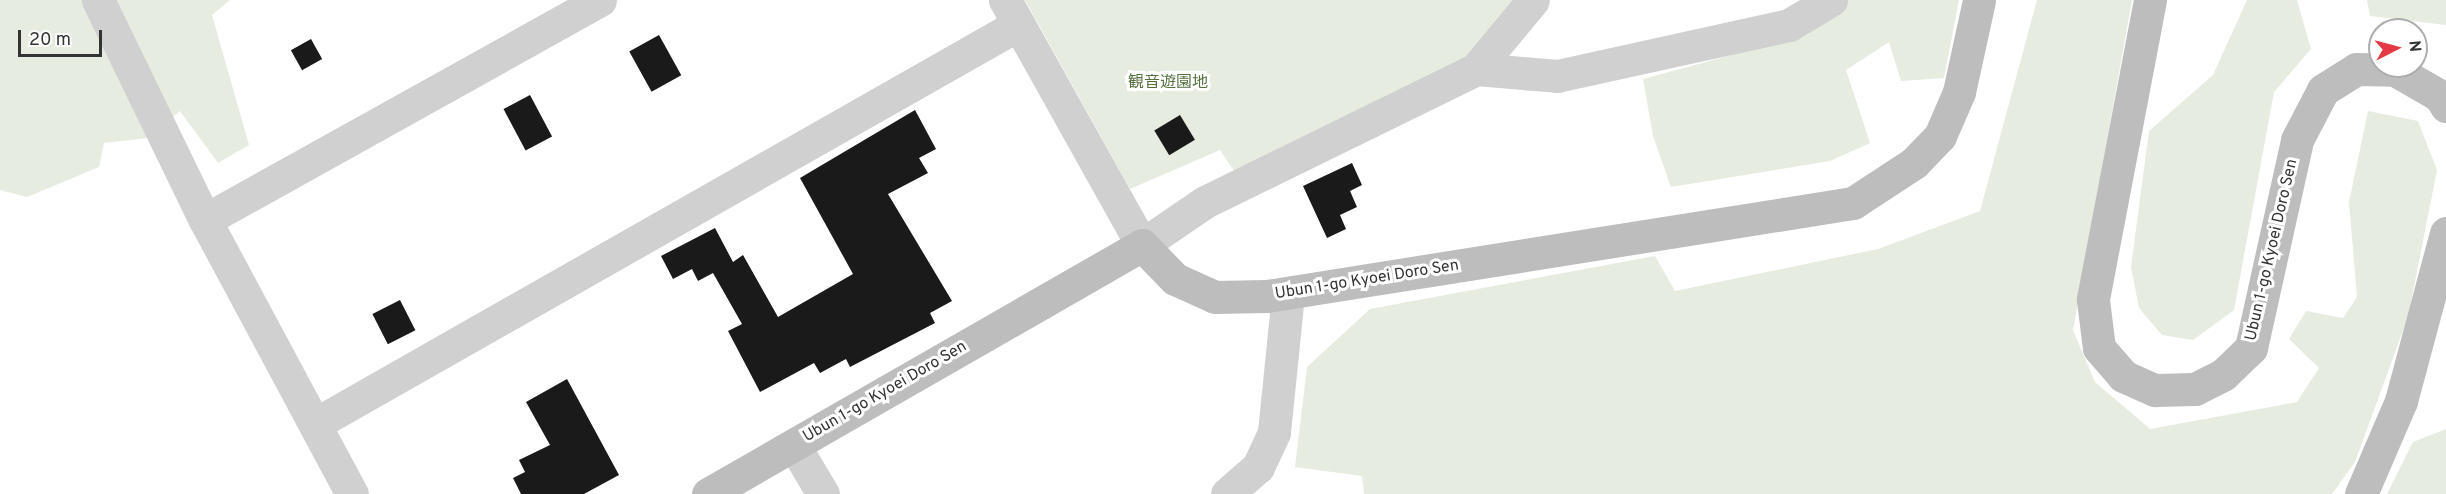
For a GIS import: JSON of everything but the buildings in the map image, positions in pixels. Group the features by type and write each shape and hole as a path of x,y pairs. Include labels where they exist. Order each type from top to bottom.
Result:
{"street":[{"path":"98,0 205,220 317,423 352,494"},
{"path":"205,220 600,0"},
{"path":"317,423 1012,12 1142,245 1205,202 1476,69 1533,0"},
{"path":"1476,69 1557,76 1789,25 1831,0"},
{"name":"Ubun 1-go Kyoei Doro Sen","path":"708,494 1142,245 1175,279 1215,297 1288,293 1853,203 1914,163 1940,136 1959,92 1978,0"},
{"name":"Ubun 1-go Kyoei Doro Sen","path":"2150,0 2093,300 2099,348 2123,376 2155,390 2195,389 2223,375 2251,348 2297,140 2322,90 2356,69 2395,70 2440,96 2446,106"},
{"path":"2361,494 2401,401 2446,233"},
{"path":"1227,494 1258,467 1274,432 1288,293"},
{"path":"794,445 823,494"}],"green space":[{"path":"0,0 230,0 212,15 249,145 218,163 180,111 148,138 104,143 99,167 27,197 0,190"},
{"name":"観音遊園地","path":"1025,0 1519,0 1466,61 1236,174 1220,150 1130,189"},
{"path":"1847,0 1959,0 1944,78 1901,81 1889,42 1846,70 1870,143 1830,161 1671,187 1653,136 1643,79 1780,42"},
{"path":"2037,0 2132,0 2073,330 2095,382 2150,429 2297,402 2319,368 2289,339 2306,311 2343,318 2357,297 2349,202 2368,111 2418,121 2437,170 2408,317 2355,462 2332,494 1364,494 1362,476 1295,467 1307,367 1370,309 1655,256 1675,291 1878,249 1980,211"},
{"path":"2247,0 2297,0 2311,49 2274,92 2234,310 2193,340 2162,335 2139,308 2131,267 2149,131 2213,75"},
{"path":"2367,0 2446,0 2446,25 2428,23 2428,18 2370,16"},
{"path":"2446,429 2446,494 2387,494 2413,442"}]}
